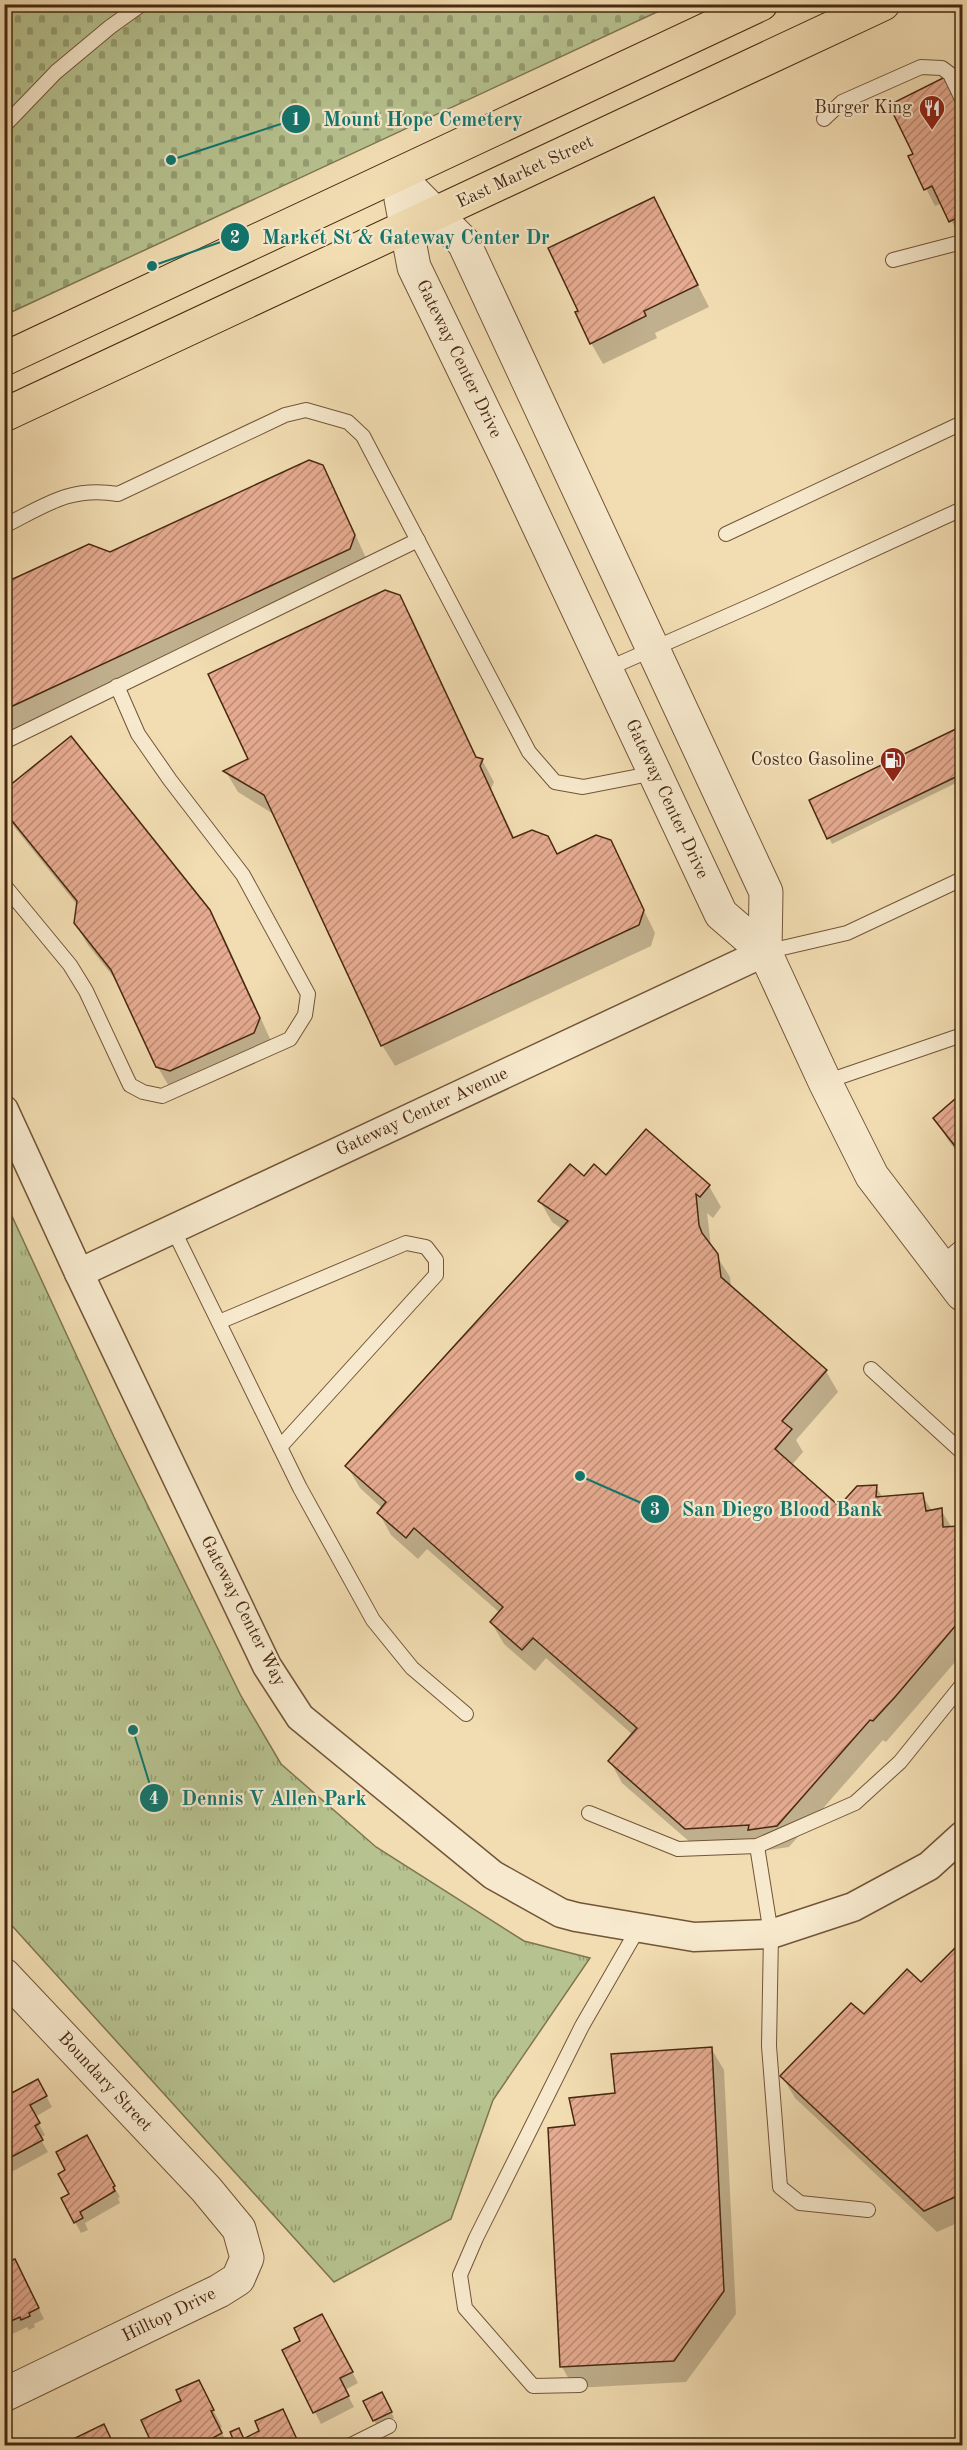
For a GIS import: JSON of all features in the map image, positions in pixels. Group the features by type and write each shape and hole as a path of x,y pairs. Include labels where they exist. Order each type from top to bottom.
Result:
{"main road":[{"path":"4,359 761,4"},
{"name":"East Market Street","path":"4,415 883,4"}],"street":[{"name":"Gateway Center Drive","path":"397,175 421,220 464,243 766,892 765,952"},
{"name":"Gateway Center Drive","path":"421,220 414,267 607,669 721,914 765,952 825,1082 872,1176 951,1255 963,1294"},
{"name":"Gateway Center Avenue","path":"79,1273 765,952"},
{"name":"Gateway Center Way","path":"4,1110 79,1273 267,1666 300,1717 493,1875 561,1913 694,1936 771,1934 853,1907 929,1866 962,1836"},
{"name":"Boundary Street","path":"4,1975 206,2189"},
{"name":"Hilltop Drive","path":"4,2395 219,2291 238,2279 247,2258 239,2229 206,2189"}],"lane":[{"path":"4,126 56,72 110,27 142,4"},
{"path":"824,119 842,102 921,67 942,68 950,74 963,99"},
{"path":"893,260 963,242"},
{"path":"4,526 63,496 103,492 118,494 285,415 306,410 348,422 363,436 529,752 555,782 583,788 655,773"},
{"path":"726,534 963,423"},
{"path":"607,669 963,509"},
{"path":"4,742 418,540"},
{"path":"4,885 70,965 86,992 129,1085 143,1092 162,1096 290,1039 305,1016 308,994 243,875 170,780 138,734 117,686"},
{"path":"765,952 847,933 963,879"},
{"path":"825,1082 963,1035"},
{"path":"173,1229 280,1447 373,1620 412,1668 466,1714"},
{"path":"219,1322 406,1243 426,1247 436,1260 436,1275 280,1447"},
{"path":"872,1369 963,1452"},
{"path":"589,1813 678,1849 757,1846 855,1803 900,1762 963,1685"},
{"path":"757,1846 771,1934 769,2046 780,2187 800,2203 868,2210"},
{"path":"580,2385 533,2386 465,2308 460,2275 476,2238 582,2026 639,1927"},
{"path":"349,2445 389,2426"}],"green space":[{"path":"5,4 672,5 5,315"},
{"path":"5,1201 114,1437 241,1696 281,1764 376,1847 524,1941 590,1958 493,2100 451,2219 334,2282 5,1918"}],"building":[{"name":"Burger King","path":"947,76 962,109 962,215 949,222 932,186 924,190 908,156 913,154 889,105"},
{"path":"654,197 698,285 644,311 646,316 590,344 575,312 578,311 548,248"},
{"path":"309,460 323,465 355,535 350,549 4,710 4,583 89,544 110,552"},
{"path":"385,590 400,595 476,757 483,759 480,766 513,838 532,830 548,836 557,854 596,835 611,840 644,910 639,925 381,1046 264,795 223,771 248,759 208,674"},
{"name":"Costco Gasoline","path":"962,726 962,774 827,839 809,800"},
{"path":"71,736 210,910 260,1018 254,1033 170,1071 156,1067 111,970 74,923 77,901 4,811 4,790"},
{"path":"962,1093 962,1155 933,1118"},
{"path":"646,1129 710,1185 700,1197 696,1194 699,1225 702,1233 718,1254 721,1277 827,1370 782,1421 792,1429 775,1449 839,1506 857,1486 877,1485 876,1497 923,1493 926,1511 942,1508 943,1527 959,1526 962,1542 962,1618 895,1697 873,1721 870,1720 777,1826 748,1830 749,1825 685,1829 608,1761 637,1728 533,1638 522,1650 490,1622 503,1607 414,1528 406,1538 377,1513 386,1502 345,1466 568,1221 538,1201 570,1164 584,1176 594,1164 606,1175"},
{"path":"962,1941 962,2194 924,2211 780,2076 851,2003 864,2014 907,1969 921,1982"},
{"path":"712,2047 724,2291 674,2361 560,2367 548,2128 575,2125 569,2098 615,2093 611,2054"},
{"path":"38,2079 47,2096 30,2105 40,2123 35,2126 43,2140 4,2161 4,2097"},
{"path":"87,2135 115,2186 113,2187 115,2191 80,2212 83,2218 74,2223 61,2198 69,2194 58,2174 65,2170 56,2152"},
{"path":"7,2255 10,2261 15,2259 39,2308 29,2313 30,2316 21,2320 20,2317 4,2324 4,2256"},
{"path":"322,2314 353,2372 340,2378 349,2396 313,2413 282,2350 300,2341 294,2328"},
{"path":"199,2380 214,2410 211,2411 222,2433 207,2441 209,2446 153,2446 141,2420 181,2401 176,2390"},
{"path":"382,2392 392,2412 373,2421 363,2401"},
{"path":"283,2409 300,2446 248,2446 245,2438 259,2431 255,2421"},
{"path":"104,2424 114,2445 72,2446 69,2441"},
{"path":"239,2428 247,2446 236,2446 230,2432"}],"place":[{"name":"Burger King","path":"932,131"},
{"name":"Mount Hope Cemetery","path":"171,160"},
{"name":"Market St & Gateway Center Dr","path":"152,266"},
{"name":"Costco Gasoline","path":"893,783"},
{"name":"San Diego Blood Bank","path":"580,1476"},
{"name":"Dennis V Allen Park","path":"133,1730"}]}
